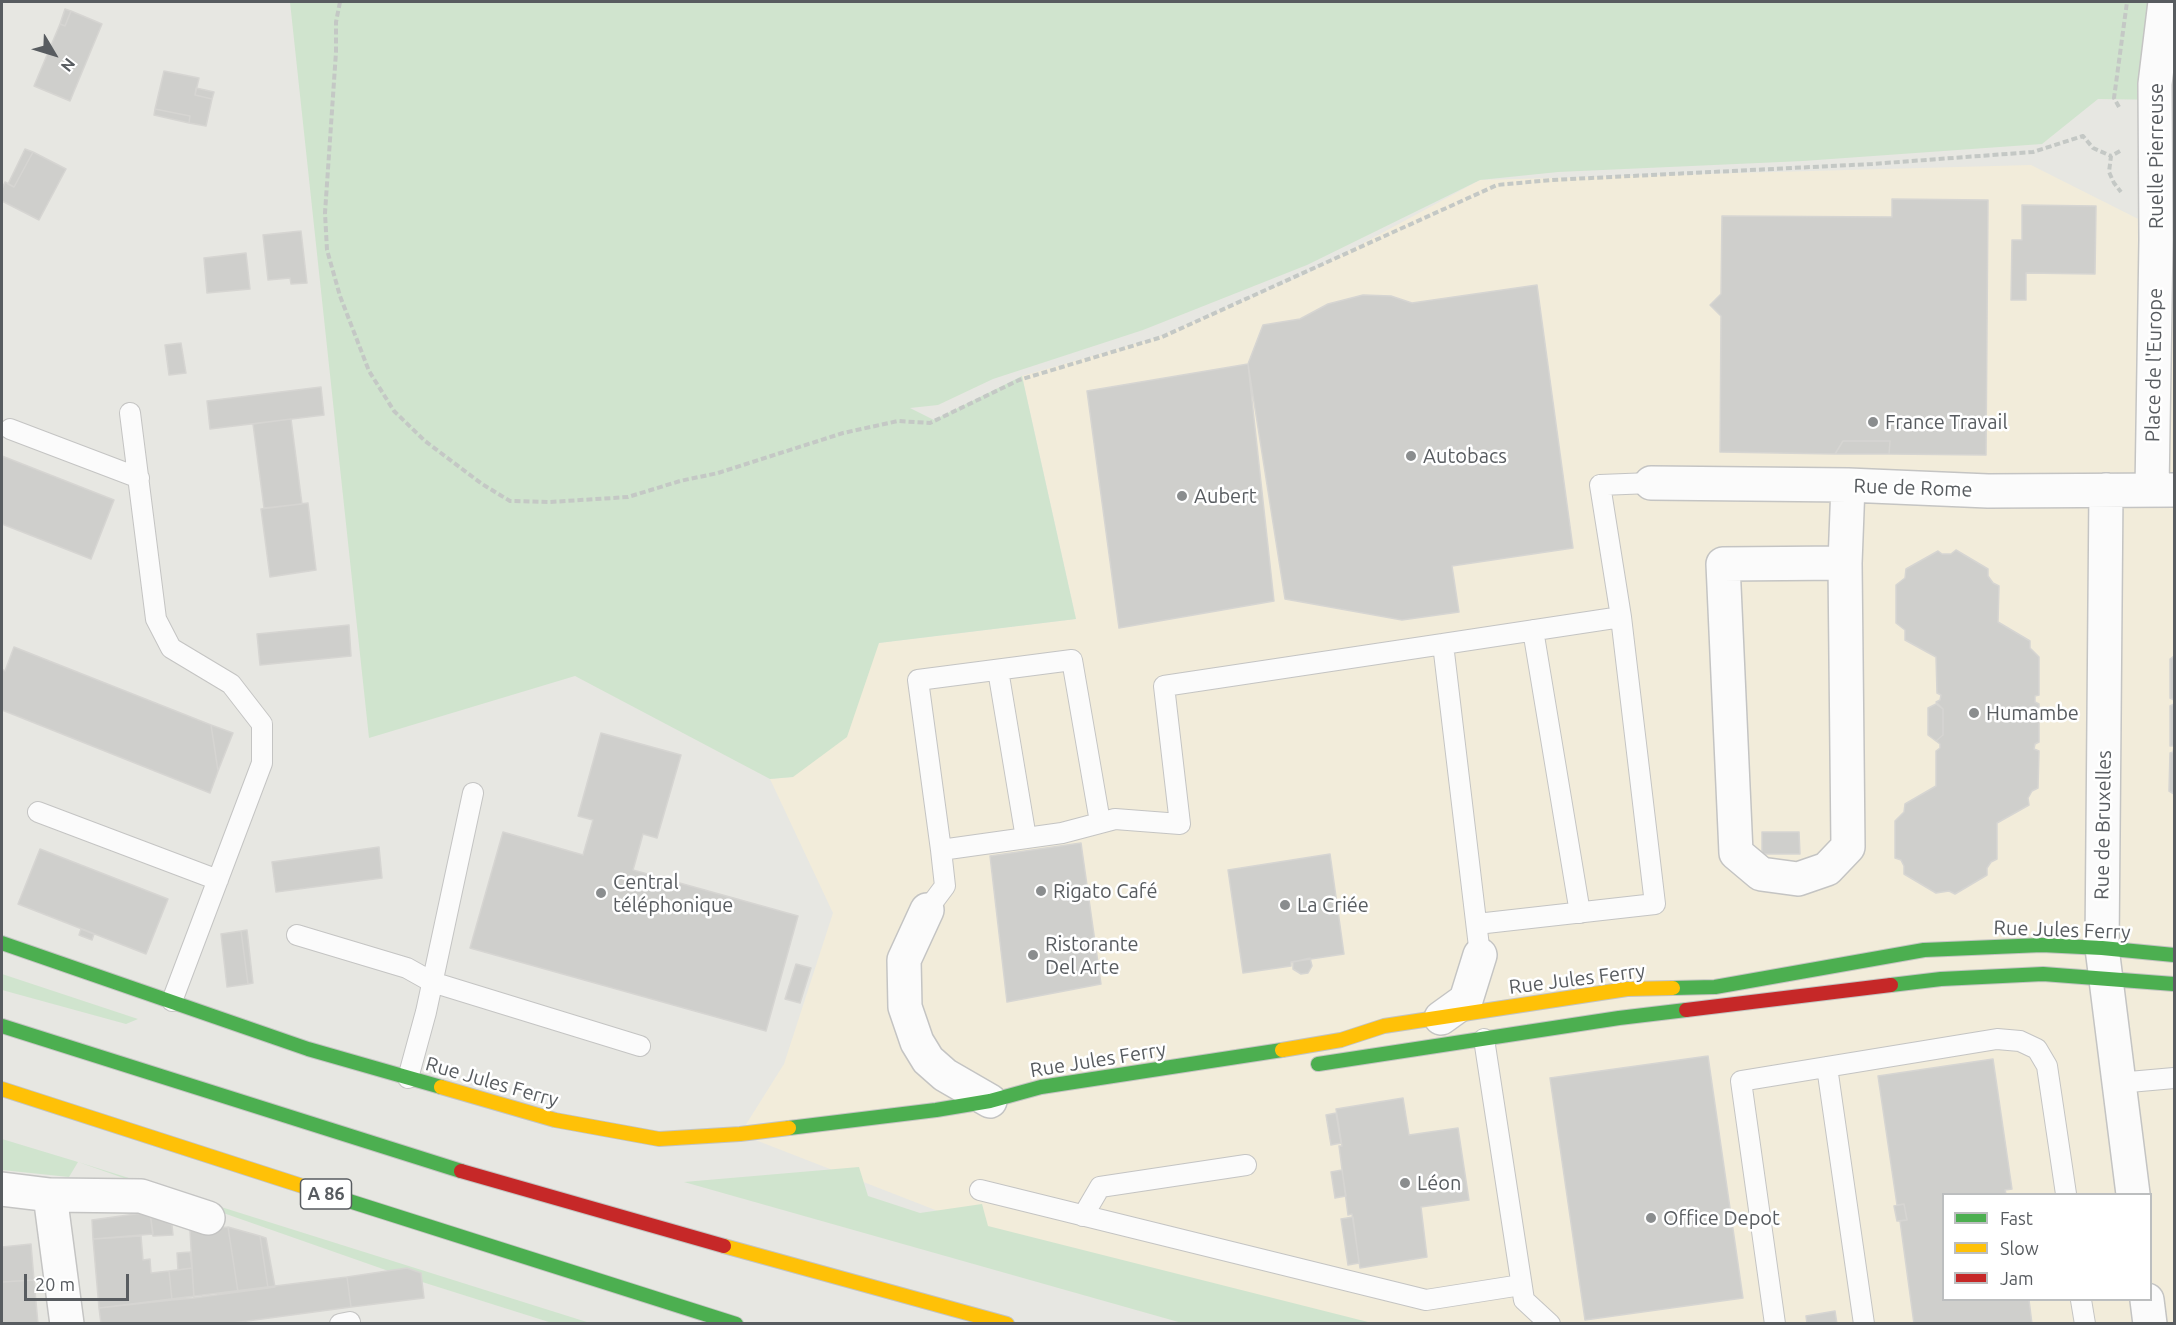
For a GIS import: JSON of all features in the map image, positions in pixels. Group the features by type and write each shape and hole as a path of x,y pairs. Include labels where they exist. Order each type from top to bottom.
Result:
{"main road":[{"name":"Rue Jules Ferry","path":"2,943 309,1048 408,1078 555,1120 659,1139 740,1134 936,1110 990,1101 1041,1087 1208,1063 1341,1040 1384,1026 1627,989 1714,987 1924,950 2043,945 2175,984"},
{"name":"Rue Jules Ferry","path":"1310,1065 1619,1018 1941,979 2043,974 2103,963 2175,956"},
{"path":"2,1026 509,1186 1007,1323"},
{"name":"A 86","path":"2,1089 651,1298 736,1323"},
{"name":"Rue Jules Ferry","path":"990,1101 1033,1104"}],"street":[{"name":"Ruelle Pierreuse","path":"2156,240 2155,84 2164,2"},
{"name":"Place de l'Europe","path":"2156,240 2163,490"},
{"name":"Rue de Rome","path":"1651,483 1848,485 1988,491 2163,490"},
{"path":"1845,563 1723,564 1736,853 1761,874 1798,879 1827,869 1848,847 1845,563 1848,485"},
{"name":"Rue de Bruxelles","path":"2106,490 2103,963 2133,1193"},
{"path":"927,910 904,960 905,1007 917,1042 928,1060 945,1075 990,1101"},
{"path":"1478,940 1496,1002 1516,1006"},
{"path":"1441,1018 1466,1000 1478,940"},
{"path":"2,1189 50,1195 141,1196 208,1218"},
{"path":"50,1195 67,1323"},
{"path":"2147,1301 2150,1323"}],"lane":[{"path":"130,413 156,619 171,648 231,684 262,724 262,763 171,1000"},
{"path":"10,429 139,478"},
{"path":"1443,644 1478,940 1580,913 1655,904 1621,616 1600,485 1651,483"},
{"path":"941,850 1062,833 1115,819 1180,824 1164,686 1621,616"},
{"path":"1533,630 1580,913"},
{"path":"927,910 945,886 918,680 1072,660 1100,822"},
{"path":"998,670 1026,838"},
{"path":"408,1078 426,1012 473,793"},
{"path":"38,812 218,880"},
{"path":"297,935 407,968 432,981 640,1046"},
{"path":"1484,1039 1524,1300 1550,1323"},
{"path":"1775,1323 1742,1081 1997,1039 2020,1041 2037,1049 2047,1066 2066,1193"},
{"path":"1827,1067 1864,1323"},
{"path":"2118,1083 2175,1078"},
{"path":"1083,1216 1100,1187 1246,1165"},
{"path":"980,1190 1426,1300 1521,1285"},
{"path":"2081,1301 2085,1323"}],"path":[{"path":"340,2 336,22 325,213 327,250 340,296 369,371 394,411 425,441 482,484 510,501 550,502 628,497 680,481 718,473 843,433 898,421 930,423 1019,380 1162,337 1497,185 1563,179 1872,164 2033,152 2083,136 2093,148 2111,156"}],"shaded area":[{"path":"2031,165 2174,237 2174,1323 1321,1323 1033,1248 740,1134 784,1064 833,913 770,779 793,777 879,643 1076,619 1022,376 1156,338 1308,273 1480,180"}],"green space":[{"path":"290,2 2174,2 2174,236 2171,235 2167,100 2098,99 2042,144 1803,161 1558,172 1480,180 1307,265 1143,330 993,379 938,405 910,408 934,420 1022,376 1076,619 879,643 847,737 793,777 770,779 575,676 369,738"},
{"path":"2,974 138,1019 126,1024 2,990"},
{"path":"2,1139 78,1162 69,1177 2,1170"},
{"path":"78,1162 590,1323 552,1323 400,1275"},
{"path":"859,1167 868,1196 920,1213 982,1204 988,1226 1372,1323 1182,1323 684,1182"}],"building":[{"path":"65,9 71,11 65,26 60,24"},
{"path":"71,11 102,24 70,101 34,86 60,24 65,26"},
{"path":"164,71 199,78 195,95 212,99 206,126 189,123 190,116 155,109"},
{"path":"196,88 214,92 212,99 195,95"},
{"path":"155,109 190,116 189,123 154,115"},
{"path":"25,149 33,152 14,187 8,184"},
{"path":"33,152 66,169 39,220 2,201 2,189 5,182 14,187"},
{"path":"1892,199 1988,200 1986,455 1889,454 1890,441 1843,441 1835,454 1720,452 1721,316 1710,305 1721,294 1722,216 1892,217"},
{"path":"2022,205 2096,206 2095,274 2026,273 2026,300 2011,300 2012,240 2022,240"},
{"path":"301,231 307,283 291,284 290,278 268,280 263,235"},
{"path":"246,253 250,289 207,293 204,258"},
{"name":"Autobacs","path":"1537,285 1573,548 1452,566 1459,612 1402,620 1285,599 1248,364 1263,325 1300,319 1328,304 1363,295 1391,296 1412,303"},
{"path":"181,343 186,373 169,375 165,345"},
{"name":"Aubert","path":"1248,364 1274,601 1119,628 1087,391"},
{"path":"321,387 324,415 210,429 207,401"},
{"path":"291,419 302,504 264,508 253,424"},
{"path":"1843,441 1890,441 1889,454 1835,454"},
{"path":"2,456 114,500 91,559 2,524"},
{"path":"308,503 316,570 270,577 261,509"},
{"path":"1956,550 1988,569 1988,576 1993,583 1999,586 1998,622 2030,641 2030,648 2039,657 2039,695 2035,696 2035,702 2039,704 2039,742 2035,744 2034,749 2039,751 2038,788 2032,791 2028,798 2029,805 1997,823 1997,859 1987,868 1987,875 1955,894 1949,891 1936,893 1904,874 1901,860 1895,858 1895,821 1904,812 1905,804 1936,786 1936,751 1940,748 1940,744 1936,741 1943,735 1943,709 1936,702 1940,700 1941,695 1937,693 1936,657 1905,640 1905,630 1896,623 1896,585 1905,578 1906,569 1938,551 1942,554 1951,554"},
{"path":"349,625 351,656 260,665 257,634"},
{"path":"14,647 211,725 218,771 210,793 2,710 2,669 5,671"},
{"path":"2174,656 2174,700 2170,698 2170,659"},
{"path":"1936,704 1943,709 1943,735 1936,741 1928,735 1928,708"},
{"path":"2174,704 2174,746 2170,746 2170,706"},
{"path":"211,725 233,733 218,771 214,744"},
{"name":"Central téléphonique","path":"601,733 681,755 657,838 643,834 633,870 798,916 766,1031 470,948 503,832 583,855 593,820 578,816"},
{"path":"2174,746 2174,794 2169,791 2170,753 2173,752"},
{"path":"1762,832 1799,832 1800,854 1762,854"},
{"name":"Rigato Café","path":"1081,843 1101,984 1007,1002 990,856"},
{"path":"379,847 382,878 276,892 272,862"},
{"path":"40,849 168,899 146,954 18,904"},
{"name":"La Criée","path":"1330,854 1344,954 1291,962 1291,966 1243,973 1228,870"},
{"path":"81,929 94,934 92,940 79,935"},
{"path":"247,930 253,983 248,984 241,931"},
{"path":"241,931 248,984 227,987 221,934"},
{"path":"1310,958 1312,966 1308,973 1301,974 1293,969 1293,962"},
{"path":"796,964 811,968 800,1003 785,999"},
{"name":"Office Depot","path":"1708,1056 1743,1298 1585,1320 1550,1078"},
{"path":"1993,1059 2012,1189 2005,1190 2006,1193 1942,1193 1942,1301 2029,1301 2032,1324 1914,1324 1900,1221 1907,1220 1904,1204 1897,1205 1878,1076"},
{"name":"Léon","path":"1403,1098 1409,1135 1458,1128 1469,1200 1421,1207 1427,1257 1360,1268 1352,1214 1348,1215 1336,1109"},
{"path":"1336,1113 1341,1143 1331,1145 1326,1115"},
{"path":"1342,1170 1346,1196 1335,1198 1331,1172"},
{"path":"1904,1204 1907,1220 1897,1221 1894,1206"},
{"path":"150,1212 153,1234 93,1239 92,1220"},
{"path":"150,1213 172,1225 173,1235 153,1236"},
{"path":"1353,1217 1359,1263 1348,1265 1341,1219"},
{"path":"228,1227 260,1236 268,1288 238,1292"},
{"path":"228,1227 238,1292 194,1298 190,1231"},
{"path":"141,1236 143,1260 150,1259 151,1273 169,1271 172,1300 99,1308 93,1239"},
{"path":"260,1236 266,1238 275,1287 268,1288"},
{"path":"31,1244 34,1280 2,1282 2,1247"},
{"path":"190,1252 192,1268 178,1270 177,1253"},
{"path":"192,1268 194,1298 172,1300 169,1271"},
{"path":"407,1268 421,1273 424,1298 351,1307 347,1277"},
{"path":"347,1277 351,1307 225,1324 101,1324 99,1308"},
{"path":"34,1280 38,1324 2,1324 2,1282"},
{"path":"1835,1311 1837,1324 1807,1324 1806,1316"}],"traffic: fast":[{"path":"2,943 308,1049 441,1087"},
{"path":"1673,988 1715,987 1924,950 2042,945 2174,955"},
{"path":"1891,985 1941,979 2043,974 2174,984"},
{"path":"1318,1064 1619,1018 1686,1010"},
{"path":"2,1026 461,1171"},
{"path":"789,1128 936,1110 990,1101 1041,1087 1282,1050"},
{"path":"327,1194 736,1324"}],"traffic: slow":[{"path":"1282,1050 1341,1040 1384,1026 1627,989 1673,988"},
{"path":"441,1087 555,1120 659,1139 740,1134 789,1128"},
{"path":"2,1089 327,1194"},
{"path":"724,1246 1007,1324"}],"traffic: jam":[{"path":"1686,1010 1891,985"},
{"path":"461,1171 724,1246"}],"place":[{"name":"France Travail","path":"1873,422"},
{"name":"Autobacs","path":"1411,456"},
{"name":"Aubert","path":"1182,496"},
{"name":"Humambe","path":"1974,713"},
{"name":"Rigato Café","path":"1041,891"},
{"name":"Central téléphonique","path":"601,893"},
{"name":"La Criée","path":"1285,905"},
{"name":"Ristorante Del Arte","path":"1033,955"},
{"name":"Léon","path":"1405,1183"},
{"name":"Office Depot","path":"1651,1218"}]}
